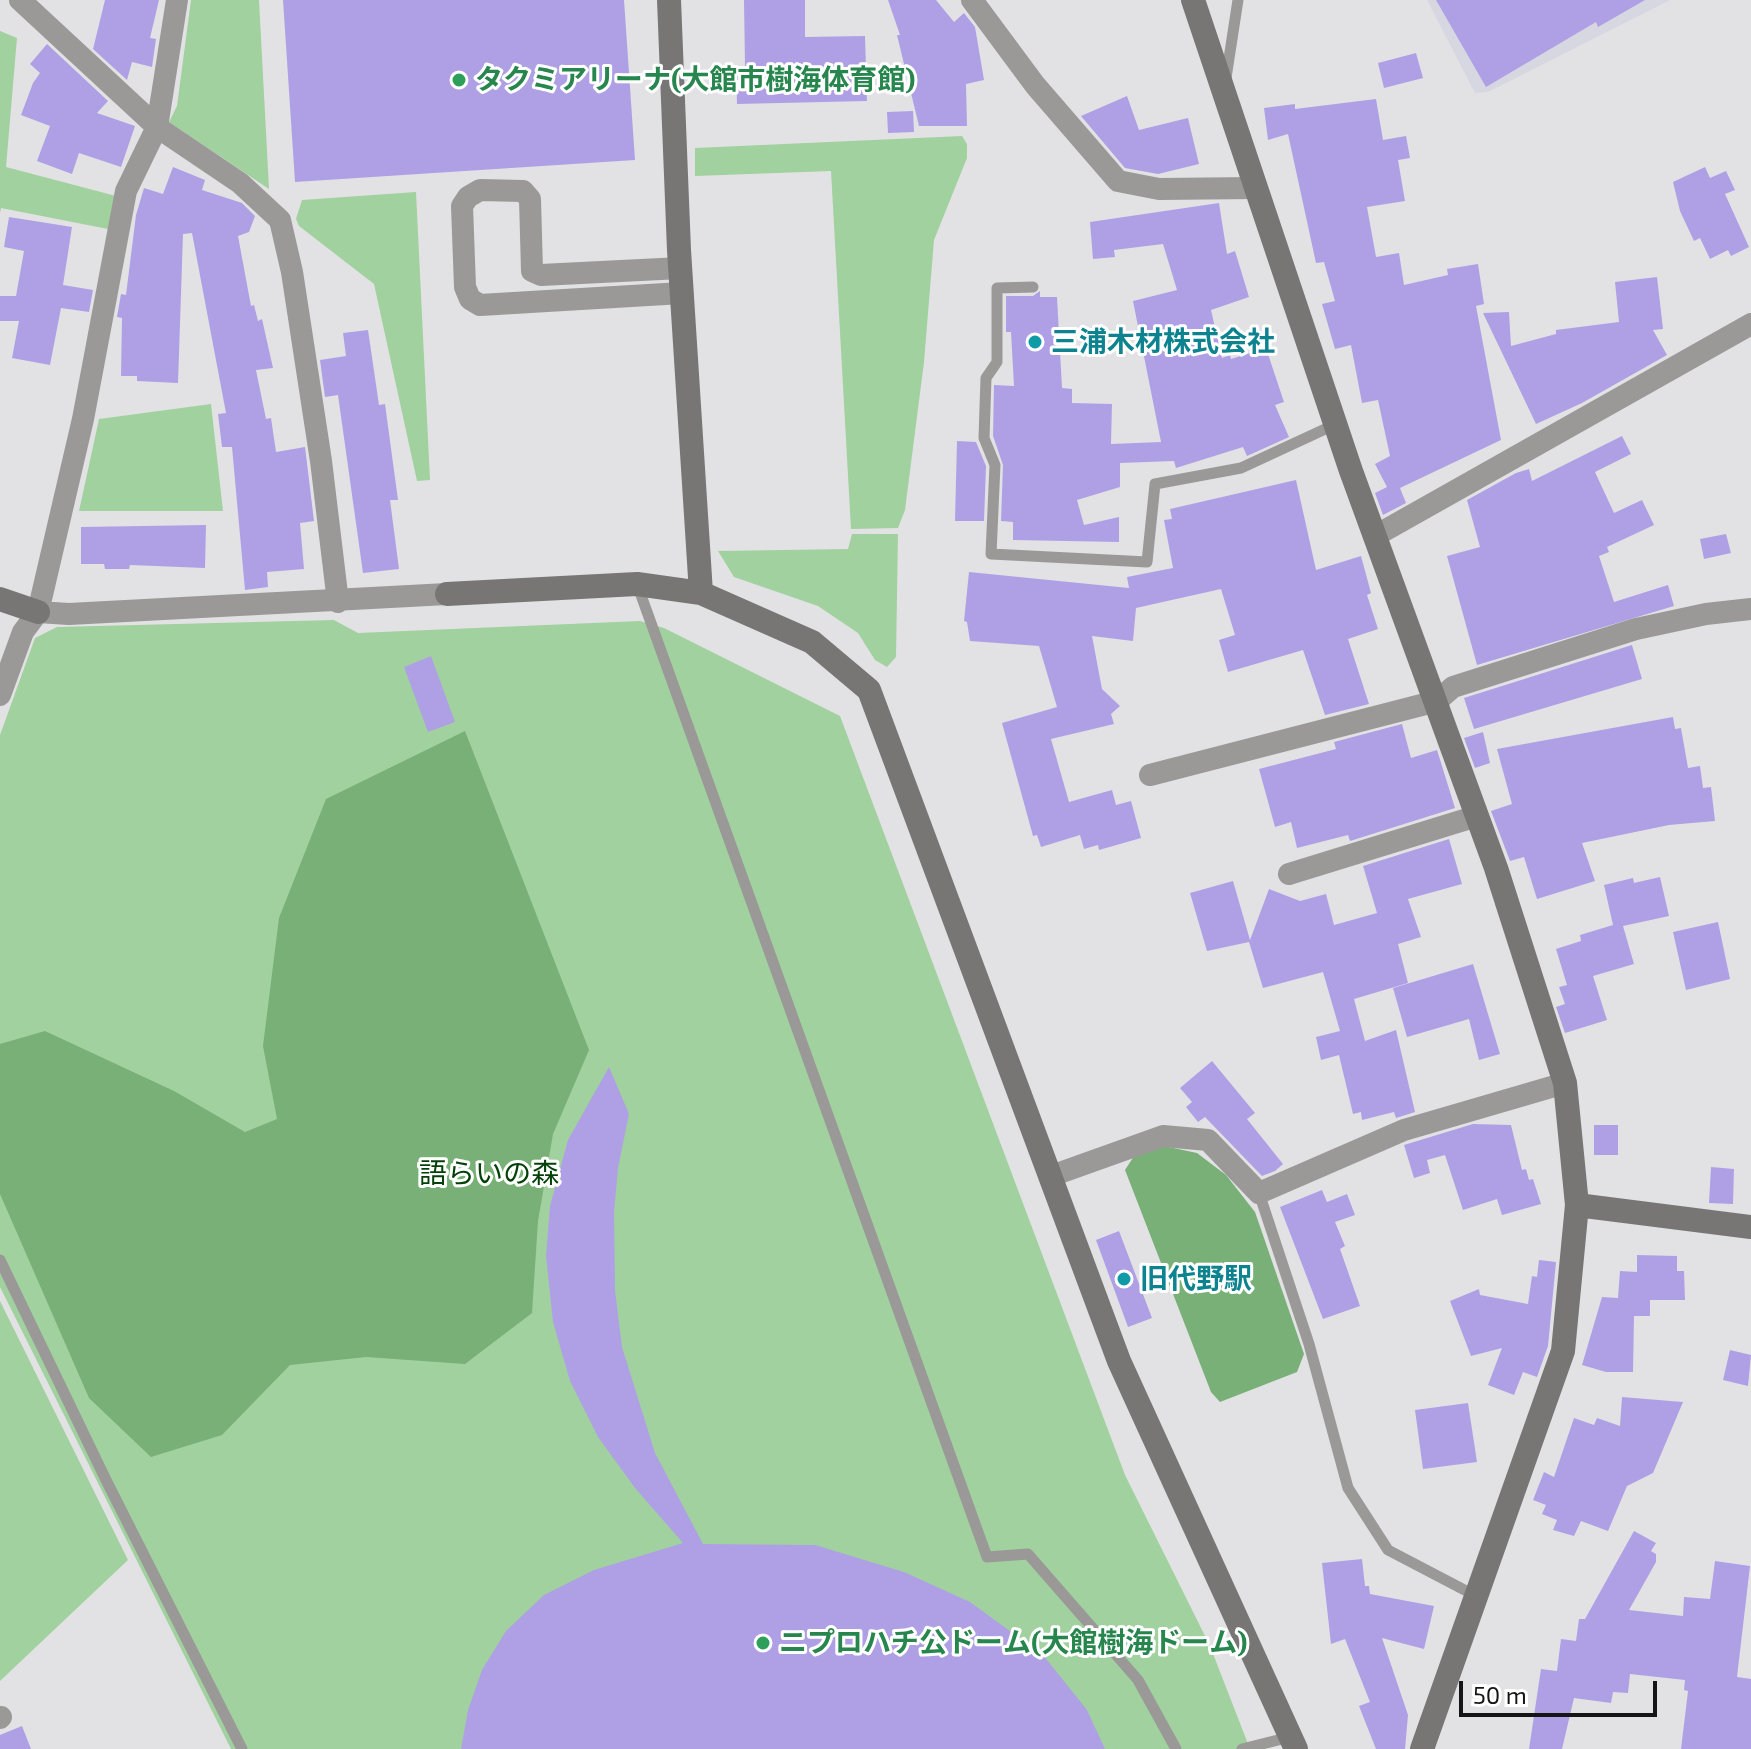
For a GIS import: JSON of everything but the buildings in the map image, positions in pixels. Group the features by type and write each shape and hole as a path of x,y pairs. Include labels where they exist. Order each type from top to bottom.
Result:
{"street":[{"path":"20,0 157,127 240,183 280,220 292,272 321,461 338,602"},
{"path":"0,695 23,632 38,612 83,419 126,191 157,127 177,0"},
{"path":"669,0 682,293 701,593"},
{"path":"972,0 1035,85 1118,181 1159,189 1255,188"},
{"path":"1193,0 1336,424 1477,816 1565,1083 1577,1205 1572,1288 1563,1351 1422,1749"},
{"path":"681,268 541,275 532,271 530,199 523,191 480,190 468,197 462,206 465,287 470,299 480,305 682,293"},
{"path":"1375,536 1751,324"},
{"path":"0,599 38,612 69,614 637,584 701,593 812,642 869,690 1119,1361 1186,1516 1293,1743"},
{"path":"1150,775 1437,701 1453,687 1636,629 1706,614 1751,609"},
{"path":"1289,874 1477,816"},
{"path":"1051,1176 1163,1136 1208,1140 1259,1193 1404,1130 1565,1083"},
{"path":"1577,1205 1751,1227"}],"lane":[{"path":"1224,91 1238,0"},
{"path":"1033,287 997,288 997,362 986,378 985,393 984,438 995,465 991,554 1147,562 1155,484 1241,468 1336,424"},
{"path":"637,584 987,1557 1028,1554 1138,1680 1176,1749"},
{"path":"1259,1193 1309,1344 1348,1488 1388,1550 1476,1596"},
{"path":"0,1260 106,1480 242,1749"},
{"path":"1242,1749 1293,1743"}],"shaded area":[{"path":"1427,0 1670,0 1488,92 1475,93"}],"green space":[{"path":"191,0 259,0 269,189 169,122 177,106"},
{"path":"0,31 17,38 6,167 116,196 108,229 1,208 0,213"},
{"path":"962,136 967,144 967,158 934,240 924,362 905,510 898,528 851,529 831,171 695,176 695,148"},
{"path":"416,192 430,480 417,481 374,284 299,226 296,219 302,200"},
{"path":"211,404 223,511 79,511 99,419"},
{"path":"852,534 898,534 896,657 887,667 875,660 858,633 818,606 734,577 718,551 848,549"},
{"name":"語らいの森","path":"334,620 358,633 640,621 664,628 840,716 1125,1475 1210,1646 1250,1749 231,1749 0,1287 0,735 35,638 57,627"},
{"name":"語らいの森","path":"465,731 589,1050 553,1134 538,1221 532,1313 465,1364 366,1357 290,1365 222,1435 151,1457 89,1398 0,1194 0,1044 45,1031 174,1091 245,1132 277,1119 263,1046 279,918 326,799"},
{"path":"1164,1146 1197,1153 1226,1175 1255,1212 1304,1354 1297,1372 1220,1402 1211,1392 1125,1170 1136,1153"},
{"path":"0,1301 128,1560 0,1681"}],"place":[{"name":"タクミアリーナ(大館市樹海体育館)","path":"459,80"},
{"name":"三浦木材株式会社","path":"1035,342"},
{"name":"旧代野駅","path":"1124,1279"},
{"name":"ニプロハチ公ドーム(大館樹海ドーム)","path":"763,1643"}]}
